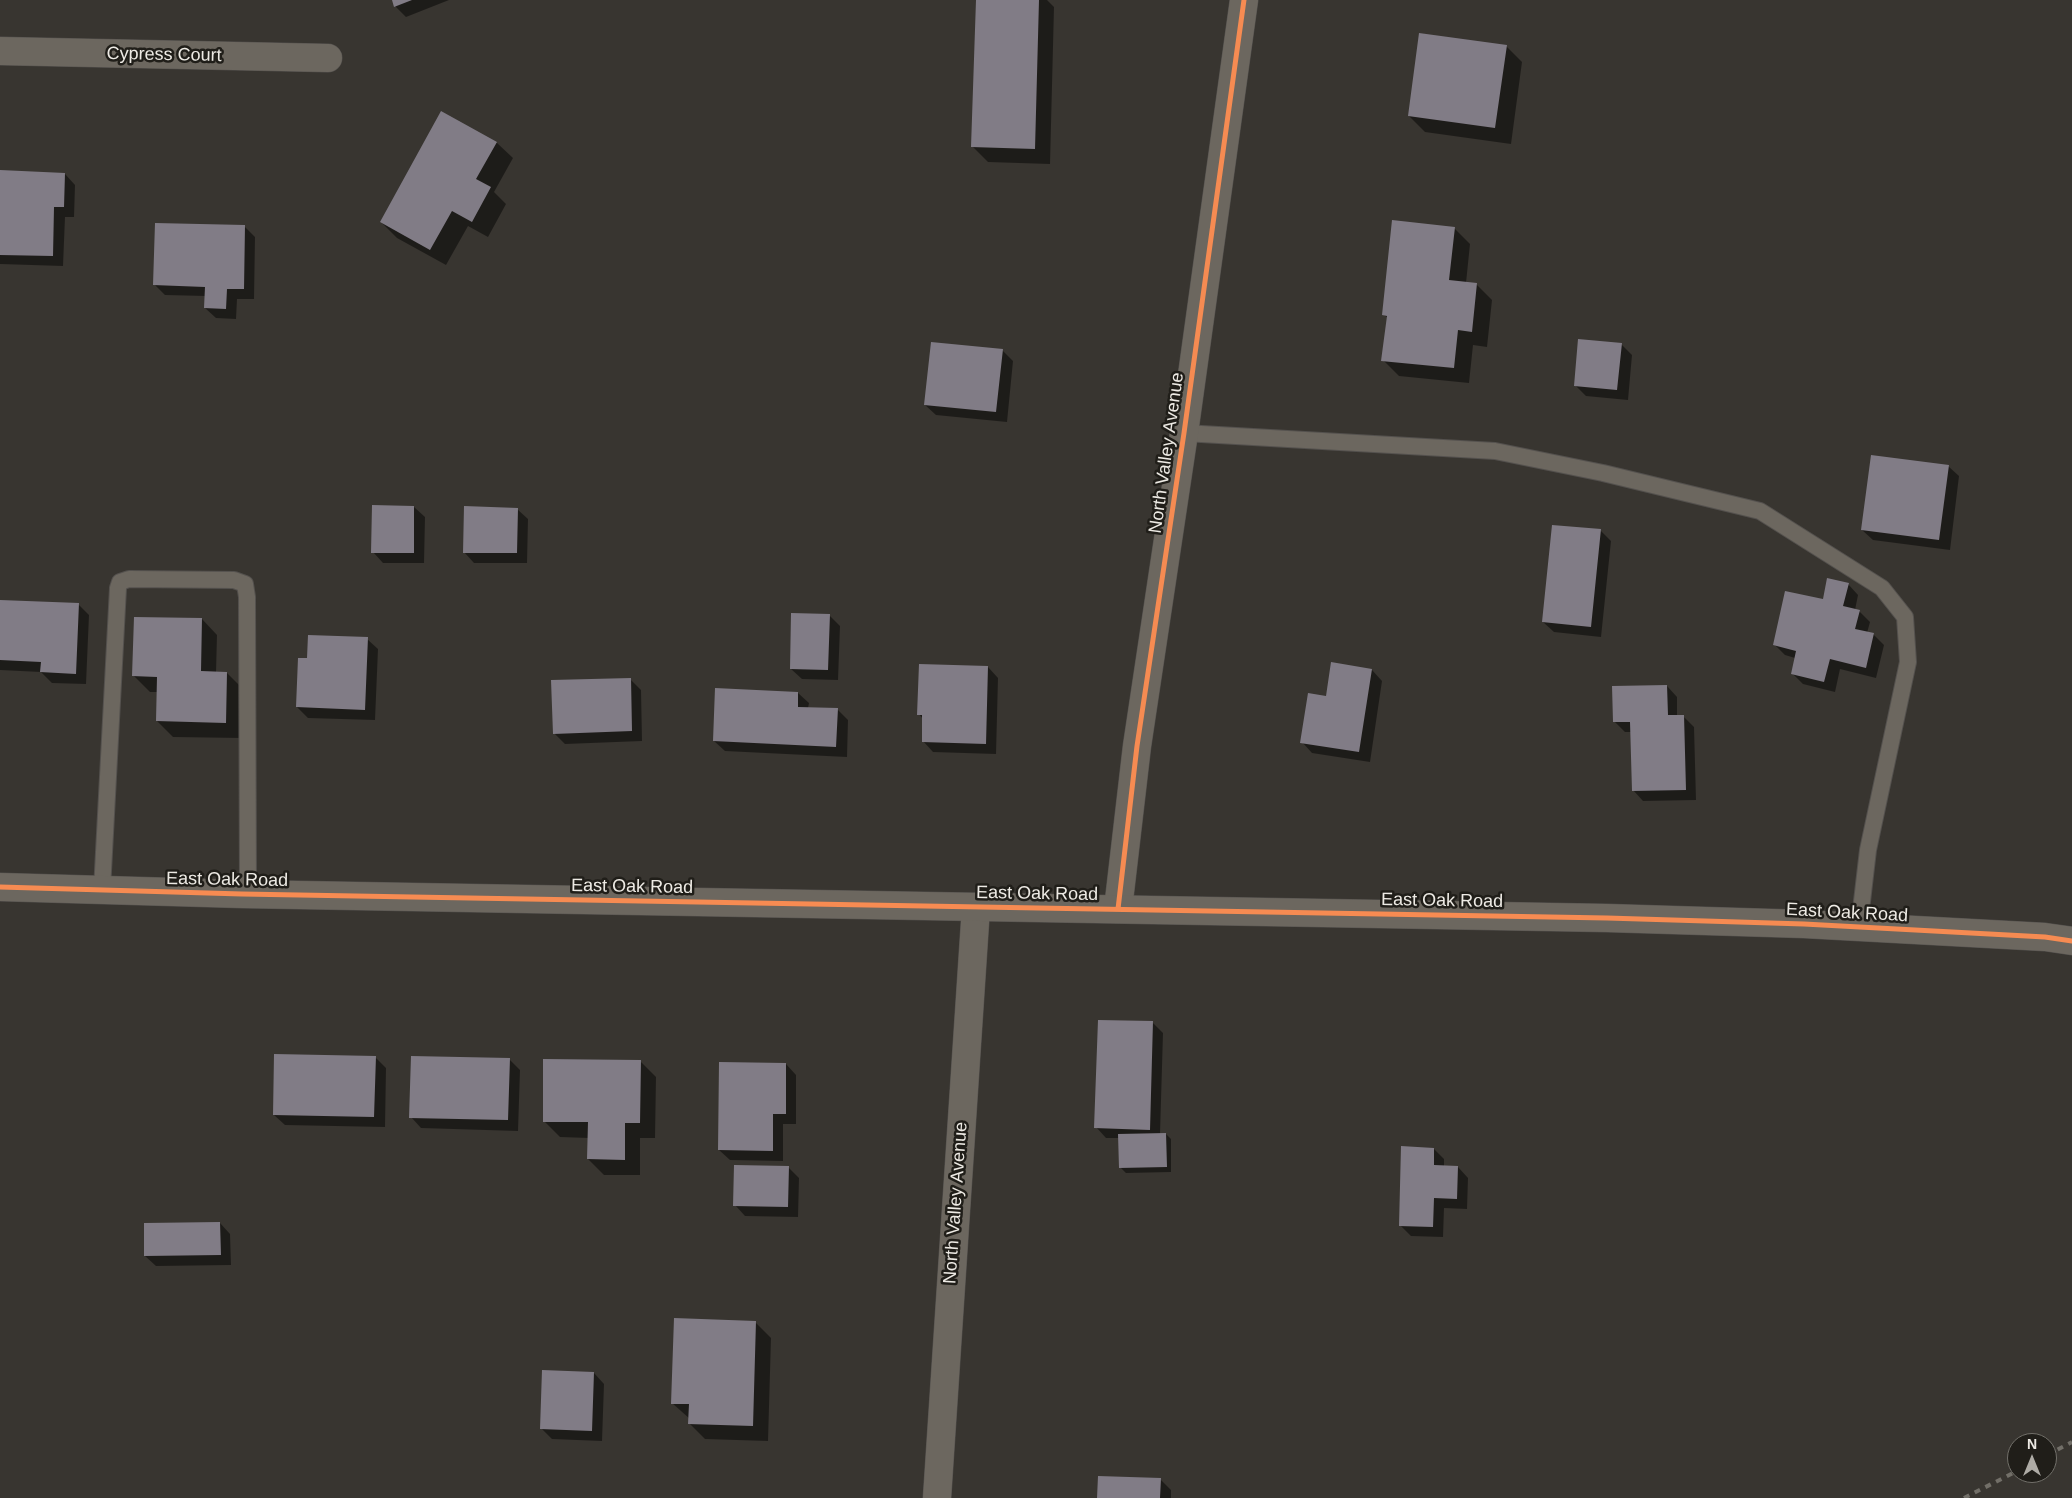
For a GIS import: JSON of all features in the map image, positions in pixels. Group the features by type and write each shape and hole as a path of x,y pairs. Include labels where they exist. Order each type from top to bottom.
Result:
{"street":[{"name":"North Valley Avenue","path":"1118,909 1137,746 1184,434 1244,0"},
{"name":"Cypress Court","path":"0,51 328,58"},
{"name":"East Oak Road","path":"0,887 248,894 1607,918 1859,927 2045,937 2072,941"},
{"name":"North Valley Avenue","path":"937,1498 976,907"}],"lane":[{"path":"1184,434 1495,451 1603,473 1760,511 1882,588 1905,617 1908,662 1868,850 1859,927"},
{"path":"102,890 117,598 120,582 129,579 234,580 245,584 247,597 248,894"}],"building":[{"path":"392,0 412,0 394,7"},
{"path":"976,0 1039,0 1035,149 971,147"},
{"path":"1419,33 1507,45 1495,128 1408,116"},
{"path":"441,111 497,142 476,179 491,187 472,222 452,211 430,250 380,222"},
{"path":"0,170 65,173 64,207 54,207 53,256 0,255"},
{"path":"1392,220 1455,227 1449,280 1477,283 1472,332 1458,330 1454,368 1381,361 1387,316 1382,315"},
{"path":"155,223 245,225 244,289 227,289 226,309 204,308 205,287 153,285"},
{"path":"1578,339 1622,343 1617,390 1574,386"},
{"path":"931,342 1003,349 996,412 924,405"},
{"path":"1871,455 1949,465 1939,540 1861,530"},
{"path":"372,505 414,506 414,553 371,553"},
{"path":"464,506 518,508 517,553 463,553"},
{"path":"1552,525 1601,529 1591,627 1542,622"},
{"path":"1827,578 1849,583 1843,606 1860,610 1855,629 1874,633 1866,668 1830,659 1824,682 1791,674 1796,651 1773,645 1785,591 1823,599"},
{"path":"0,600 79,603 76,674 40,672 41,662 0,660"},
{"path":"791,613 830,614 828,670 790,669"},
{"path":"134,617 202,618 201,671 227,672 226,723 156,721 157,677 132,676"},
{"path":"308,635 368,637 365,710 296,707 298,658 307,658"},
{"path":"1331,662 1372,669 1359,752 1300,743 1308,693 1326,696"},
{"path":"919,664 988,666 986,744 922,742 922,715 917,715"},
{"path":"631,678 632,731 553,734 551,680"},
{"path":"1667,685 1668,715 1684,715 1686,790 1632,791 1630,722 1613,722 1612,686"},
{"path":"715,688 798,692 798,707 838,708 836,747 713,741"},
{"path":"1098,1020 1153,1021 1150,1130 1094,1128"},
{"path":"274,1054 376,1056 374,1117 273,1115"},
{"path":"411,1056 510,1058 508,1120 409,1118"},
{"path":"543,1059 641,1060 640,1123 625,1123 625,1160 587,1159 588,1122 543,1122"},
{"path":"719,1062 786,1063 786,1114 773,1114 773,1151 718,1150"},
{"path":"1166,1133 1167,1167 1119,1168 1118,1134"},
{"path":"1401,1146 1434,1148 1434,1165 1458,1166 1457,1199 1434,1198 1433,1227 1399,1226"},
{"path":"734,1165 789,1166 788,1207 733,1206"},
{"path":"220,1222 221,1255 144,1256 144,1223"},
{"path":"674,1318 756,1321 753,1426 688,1424 689,1404 671,1404"},
{"path":"542,1370 594,1372 592,1431 540,1429"},
{"path":"1098,1476 1161,1478 1160,1498 1097,1498"}],"railway":[{"path":"2057,1450 2072,1442"},
{"path":"1964,1498 2007,1476"}],"cycle path":[{"path":"1118,909 1137,746 1184,433 1244,0"},
{"path":"0,887 242,894 1607,918 1804,924 2045,937 2072,941"}]}
